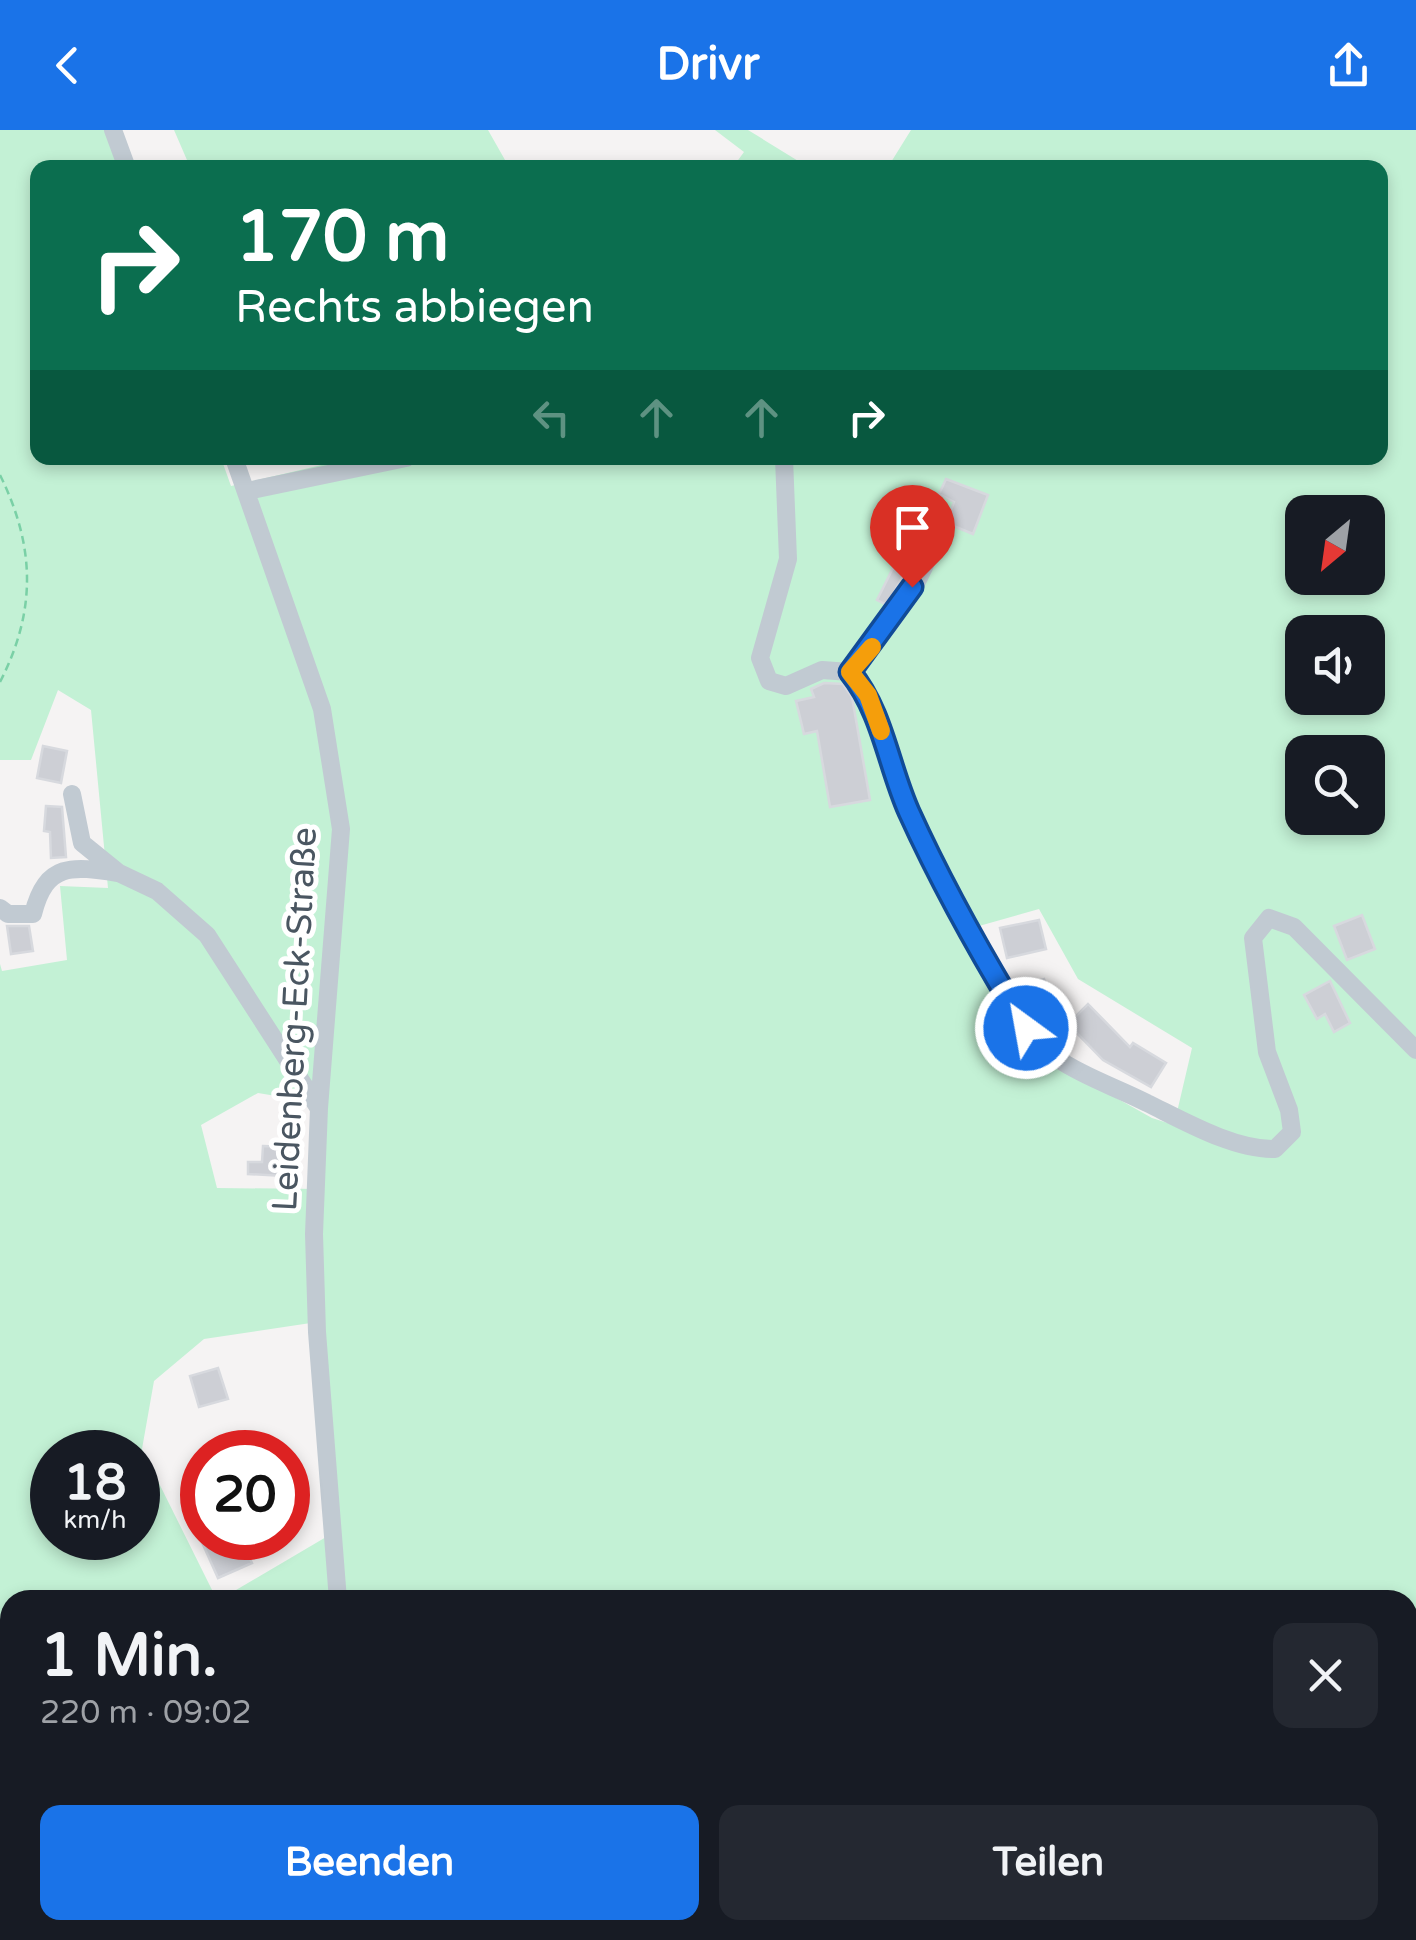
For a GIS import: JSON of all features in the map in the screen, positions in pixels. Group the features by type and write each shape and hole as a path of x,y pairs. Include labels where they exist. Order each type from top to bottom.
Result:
{"street":[{"path":"113,130 124,160"},
{"name":"Leidenberg-Eck-Straße","path":"237,465 322,709 341,828 319,1108 317,1332 337,1590"},
{"path":"247,491 372,465"},
{"path":"784,465 788,560 760,658 769,681 786,686 822,670 850,672 868,695 908,810 976,948 1026,1028 1058,1059 1169,1114 1258,1149 1275,1149 1292,1132 1289,1110 1267,1052 1253,938 1269,918 1294,927 1416,1050"},
{"path":"850,672 872,647 931,557 933,537"},
{"path":"72,794 82,843 119,873 157,891 207,935 319,1108"},
{"path":"0,908 8,914 33,914 38,893 52,874 81,867 119,873"}],"path":[{"path":"0,475 22,520 27,606 20,643 0,682"}],"green space":[{"path":"0,130 106,130 117,160 30,160 30,465 224,465 231,486 322,465 1388,465 1388,160 892,160 911,130 1416,130 1416,1590 236,1590 287,1560 310,1560 310,1546 338,1530 324,1321 204,1339 154,1381 145,1430 30,1430 30,1560 160,1560 160,1485 180,1526 180,1560 197,1560 212,1590 0,1590 0,964 2,971 67,960 60,886 108,888 91,710 58,690 31,760 0,760","holes":["1039,909 1078,979 1192,1048 1174,1125 1152,1118 1020,1044 973,951 979,926","258,1093 324,1104 320,1189 217,1188 201,1125"]},
{"path":"174,130 488,130 505,160 187,160"},
{"path":"715,130 748,130 797,160 738,160 744,152"}],"building":[{"path":"946,479 988,495 973,534 946,523 954,502 939,494"},
{"path":"908,538 919,544 887,605 877,600"},
{"path":"824,683 843,684 852,697 870,800 830,807 817,731 804,734 796,701 814,697 811,689"},
{"path":"43,746 67,751 61,783 37,778"},
{"path":"46,806 62,807 66,857 51,858 50,832 44,831"},
{"path":"1362,915 1375,949 1347,960 1334,926"},
{"path":"1039,920 1046,949 1007,958 1000,928"},
{"path":"7,926 29,926 33,951 11,954"},
{"path":"1044,979 1051,1001 1034,1006 1027,984"},
{"path":"1330,981 1350,1023 1334,1032 1325,1014 1317,1019 1304,995"},
{"path":"1088,1004 1130,1047 1133,1043 1166,1063 1151,1087 1103,1060 1068,1024"},
{"path":"263,1146 285,1147 283,1176 248,1174 248,1162 262,1162"},
{"path":"218,1368 228,1399 199,1407 190,1376"},
{"path":"210,1560 251,1560 252,1563 218,1578"}],"slow traffic":[{"path":"872,647 850,672 868,695 881,731"}],"route":[{"path":"912,587 872,647 850,672 868,695 908,810 976,948 1026,1028"}]}
